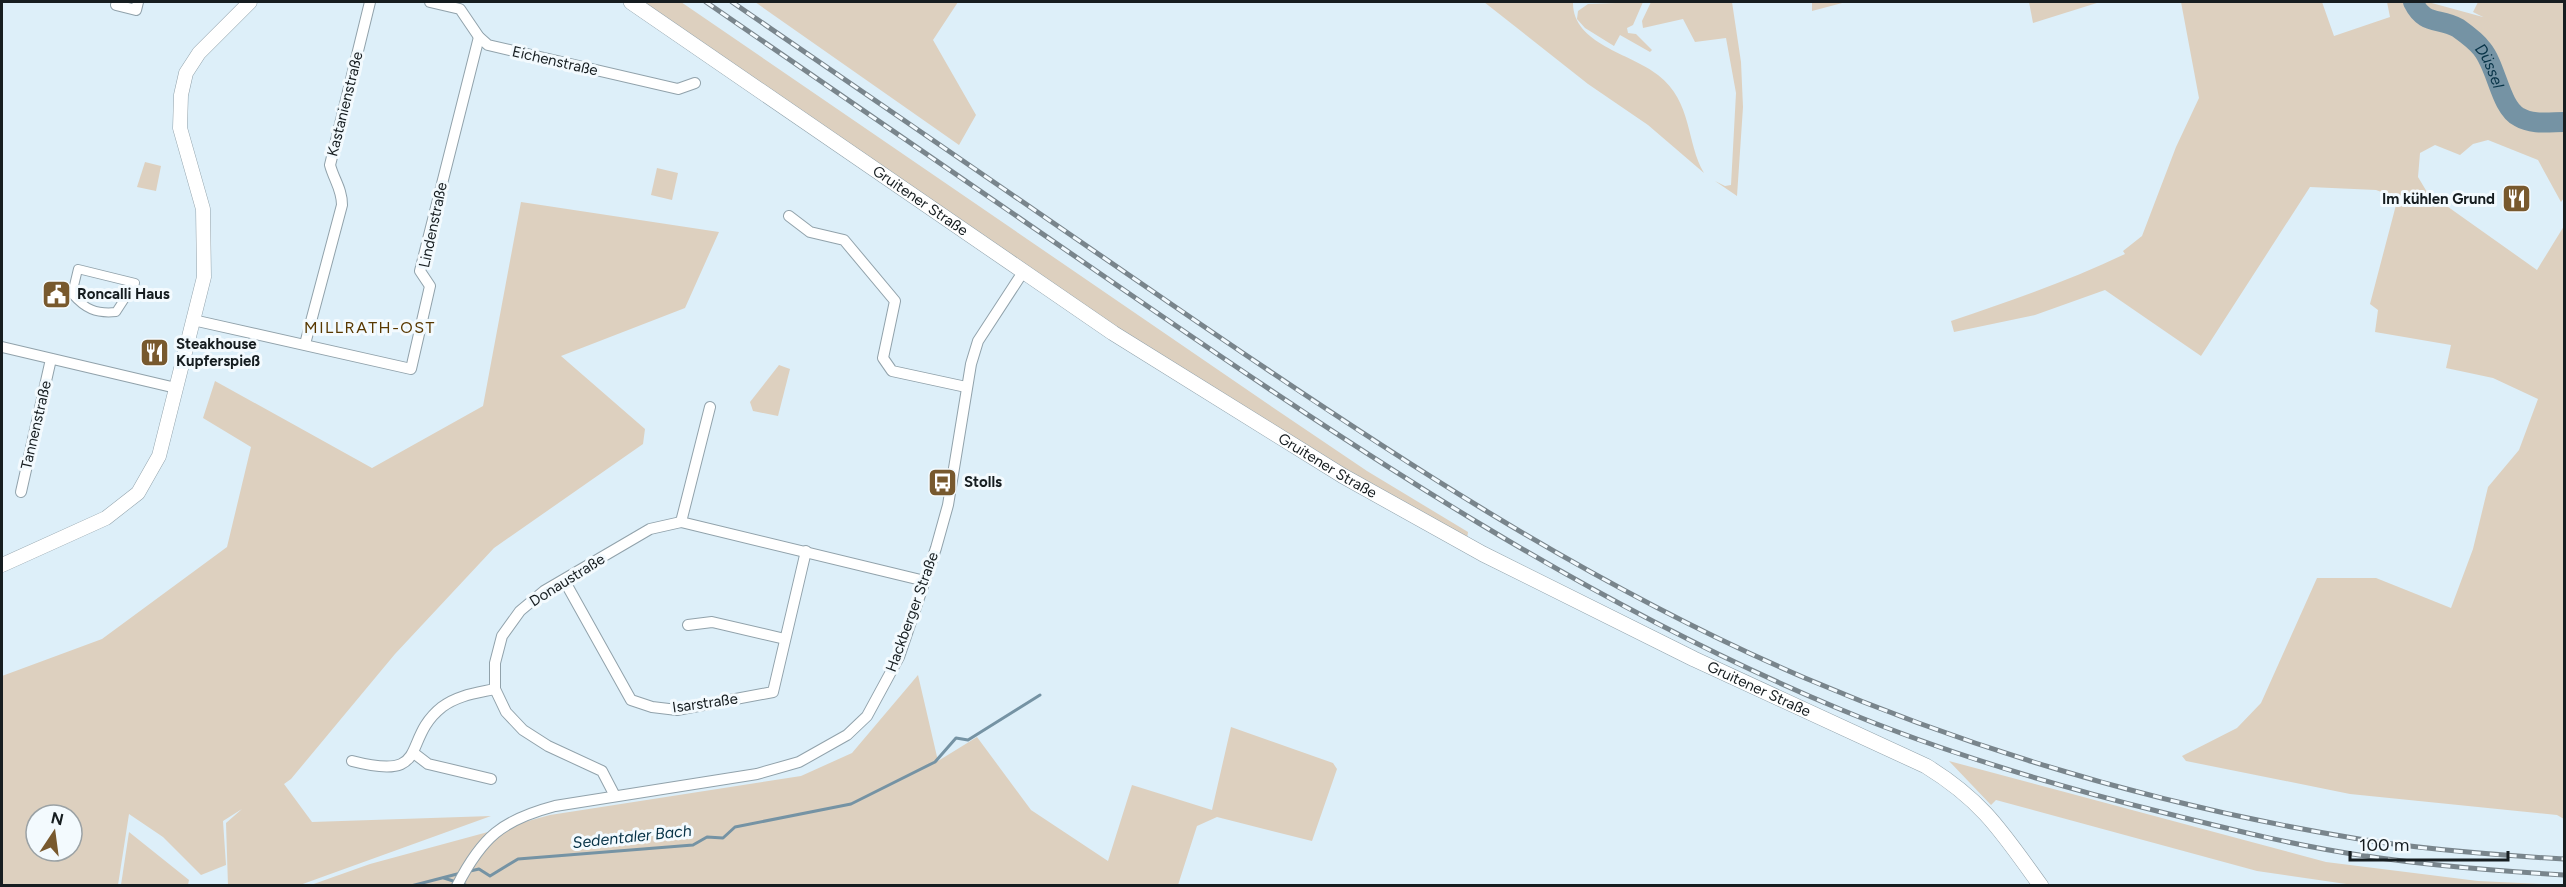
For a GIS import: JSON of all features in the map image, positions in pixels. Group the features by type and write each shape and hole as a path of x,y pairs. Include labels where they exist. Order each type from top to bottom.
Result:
{"main road":[{"name":"Gruitener Straße","path":"631,2 1152,359 1286,442 1483,554 1694,659 1926,765 1980,805 2041,885"}],"street":[{"path":"116,5 136,10 138,2"},
{"path":"2,566 106,518 138,494 159,456 204,277 203,209 180,128 181,95 186,73 199,53 248,2"},
{"name":"Kastanienstraße","path":"305,344 342,205 342,190 333,177 330,165 370,2"},
{"path":"430,2 460,9 479,37"},
{"name":"Lindenstraße","path":"193,320 411,369 430,286 420,271 479,37"},
{"name":"Eichenstraße","path":"479,37 488,45 678,89 696,83"},
{"path":"789,216 810,232 844,240 895,301 883,358 892,371 966,387"},
{"path":"78,269 135,283 133,290 129,292 116,312 104,313 83,308 72,294 78,269"},
{"name":"Hackberger Straße","path":"457,885 472,858 491,834 526,814 615,796 757,774 799,762 847,735 867,716 899,657 948,505 966,387 978,340 1023,272"},
{"path":"2,347 176,388"},
{"name":"Tannenstraße","path":"21,492 51,359"},
{"path":"681,522 710,407"},
{"name":"Donaustraße","path":"615,796 602,771 548,746 523,730 506,712 495,689 495,663 501,636 520,611 564,580 650,529 681,522 925,581"},
{"name":"Isarstraße","path":"564,580 631,700 652,707 677,710 773,692 806,551"},
{"path":"688,625 712,622 785,639"},
{"path":"352,761 380,768 398,766 415,754 421,735 443,707 465,695 495,689"},
{"path":"415,754 428,764 491,779"}],"shaded area":[{"path":"640,2 681,2 1367,471 1468,532 1467,539 1354,476 1169,365"},
{"path":"755,2 958,2 933,40 976,115 959,145"},
{"path":"1484,2 1573,2 1575,16 1592,38 1646,67 1669,86 1683,110 1698,161 1704,173 1648,125 1588,84"},
{"path":"1643,2 1633,25 1627,28 1628,33 1636,34 1652,50 1650,52 1620,35 1614,46 1585,28 1577,19 1578,11 1588,4"},
{"path":"1651,2 1732,2 1741,62 1743,107 1737,196 1715,181 1725,186 1731,185 1736,93 1726,38 1695,42 1683,19 1643,28 1642,21"},
{"path":"1812,2 1846,2 1812,11"},
{"path":"2029,2 2100,2 2033,23"},
{"path":"2181,2 2322,2 2334,36 2390,17 2387,2 2428,2 2483,17 2473,12 2478,2 2564,2 2564,198 2561,202 2538,160 2488,140 2473,144 2460,155 2435,145 2420,153 2418,177 2427,192 2537,270 2564,226 2564,819 2557,815 2350,794 2186,761 2182,756 2237,728 2261,703 2317,578 2376,578 2451,608 2473,549 2488,487 2519,450 2538,399 2493,378 2446,368 2451,345 2375,332 2378,310 2370,304 2396,205 2392,196 2376,190 2310,187 2201,356 2105,290 2035,315 1954,332 1951,321 2104,264 2125,254 2123,251 2142,236 2176,147 2199,98"},
{"path":"145,162 161,166 156,191 137,187"},
{"path":"657,168 678,173 672,200 651,195"},
{"path":"521,202 719,232 685,308 561,356 645,429 643,444 494,548 395,654 291,779 284,784 312,822 491,816 300,885 228,886 226,823 242,809 223,821 226,865 201,875 163,837 129,814 118,885 2,885 2,676 102,639 227,547 251,447 203,418 215,381 372,468 483,406"},
{"path":"779,365 790,369 778,416 753,411 750,402"},
{"path":"918,675 938,761 977,737 1031,810 1108,861 1132,785 1212,810 1231,727 1333,763 1337,769 1312,841 1217,817 1197,826 1178,885 308,886 370,864 550,815 801,776 852,753"},
{"path":"1949,761 2326,862 2478,881 2564,885 2360,886 2257,871 1996,800 1991,805"},
{"path":"129,832 189,880 188,885 121,885"}],"waterway":[{"name":"Düssel","path":"2413,2 2422,15 2458,28 2480,46 2507,105 2519,117 2530,121 2564,122"},
{"name":"Sedentaler Bach","path":"470,871 479,869 490,876 518,859 693,845 707,837 723,838 735,827 851,804 935,762 956,738 968,740 1040,695"},
{"name":"Sedentaler Bach","path":"411,886 461,873"},
{"path":"444,878 468,886"}],"railway":[{"path":"706,2 1306,414 1479,523 1567,575 1748,669 1881,726 1960,754 2080,791 2161,812 2340,852 2416,863 2564,875"},
{"path":"732,2 1250,358 1403,459 1560,554 1640,599 1722,640 1805,678 1939,730 2008,754 2147,794 2217,811 2359,839 2462,852 2564,859"}],"place":[{"name":"Im kühlen Grund","path":"2516,199"},
{"name":"Roncalli Haus","path":"56,294"},
{"name":"Steakhouse Kupferspieß","path":"155,353"},
{"name":"Stolls","path":"943,482"}],"district":[{"name":"MILLRATH-OST","path":"370,327"}]}
